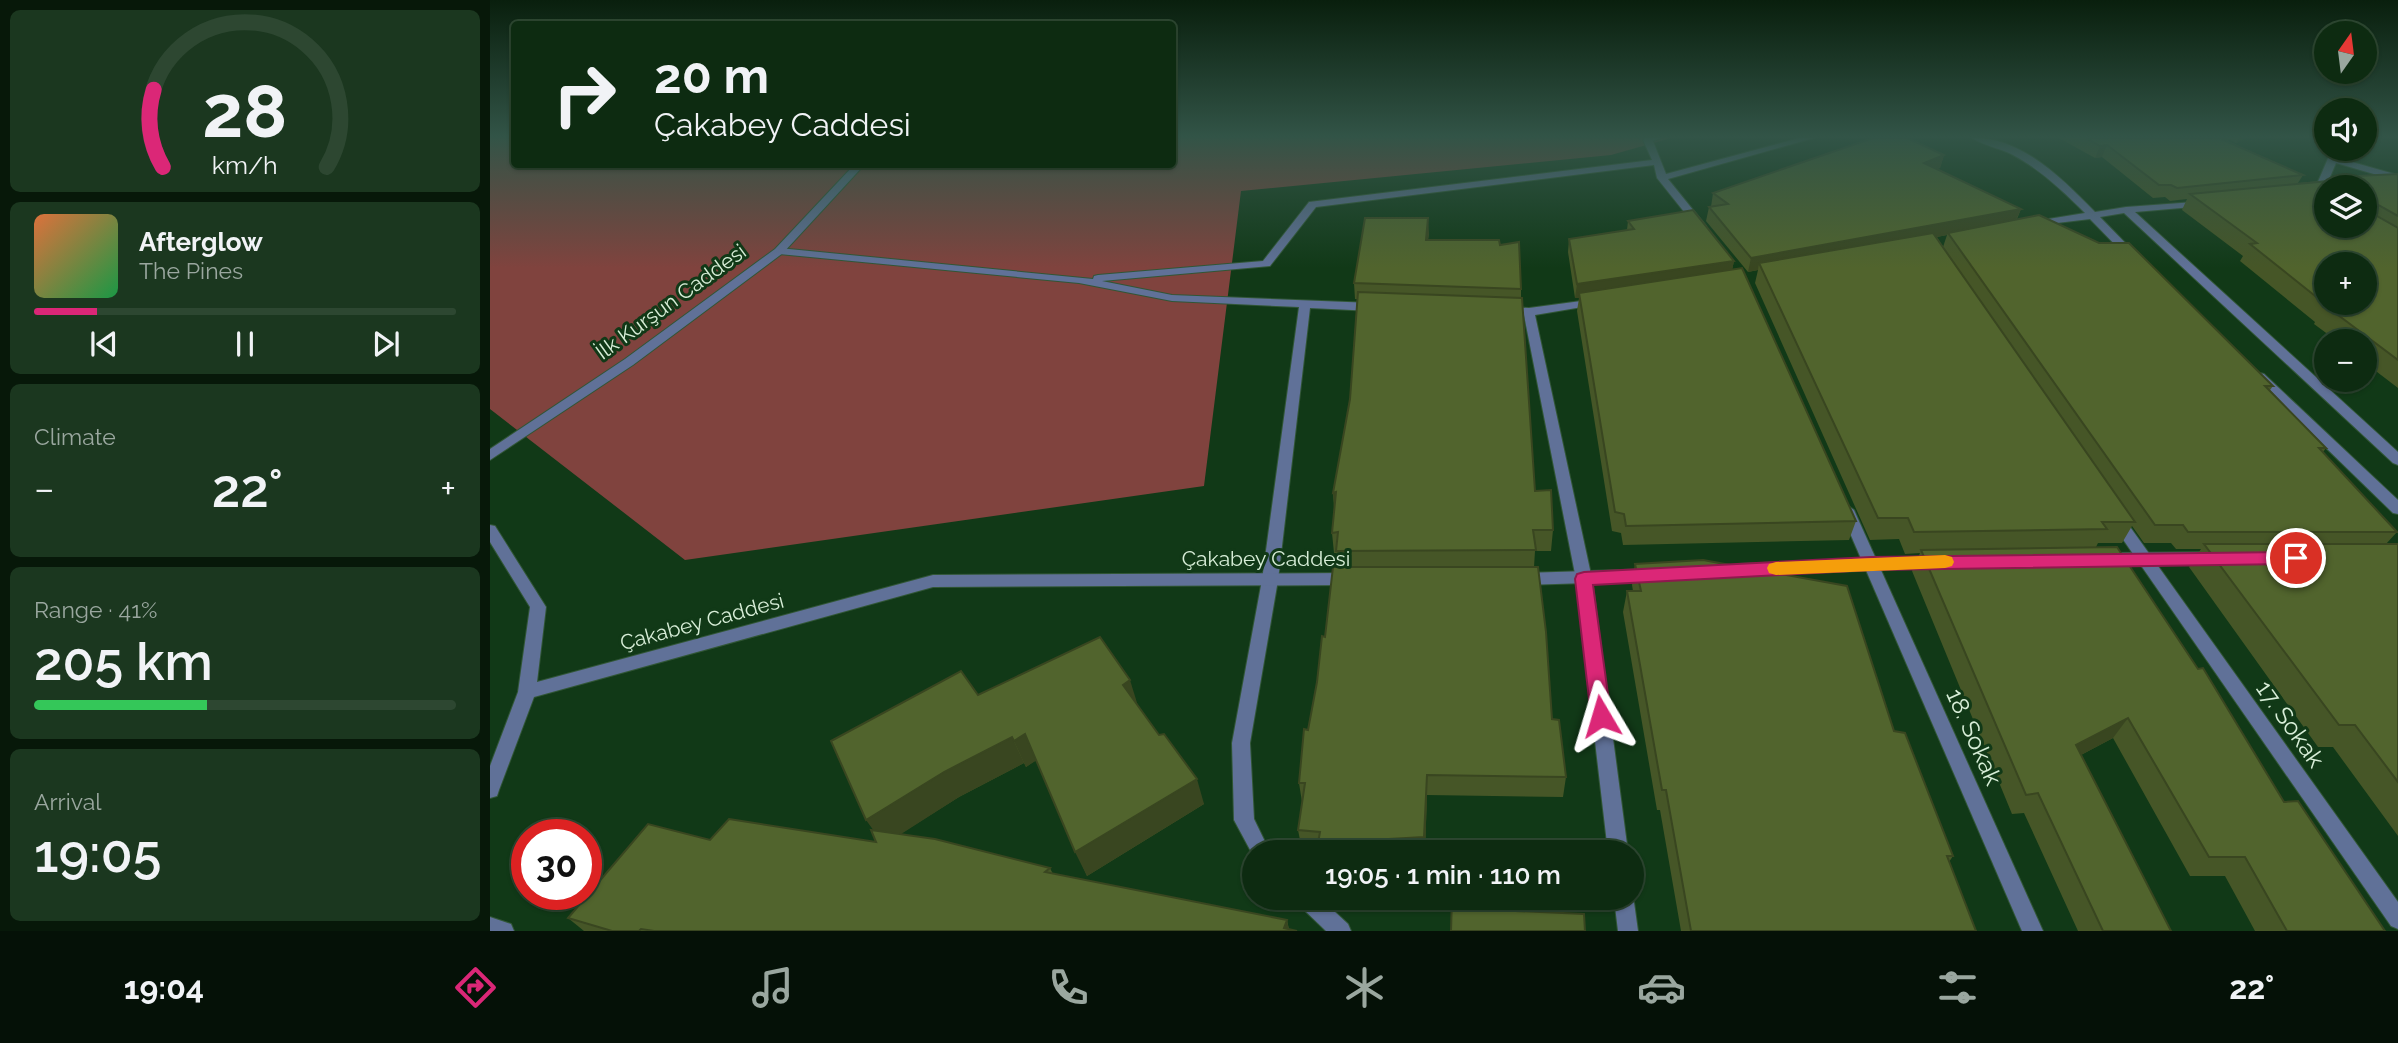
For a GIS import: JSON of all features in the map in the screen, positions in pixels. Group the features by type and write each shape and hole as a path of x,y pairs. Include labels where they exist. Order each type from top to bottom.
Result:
{"street":[{"name":"İlk Kurşun Caddesi","path":"490,455 629,362 779,251 845,181"},
{"path":"1079,280 1266,264 1313,204 1498,181"},
{"path":"1665,181 1711,239"},
{"path":"2059,181 2141,263"},
{"path":"2306,189 2314,192"},
{"path":"2025,226 2126,210 2222,201"},
{"path":"2126,210 2398,460"},
{"path":"779,251 1079,280 1172,298 1389,308"},
{"path":"1487,311 1529,312 1610,299"},
{"path":"1254,840 1244,820 1241,743 1270,580 1305,305"},
{"path":"1529,312 1584,579 1617,840"},
{"path":"2249,367 2398,509"},
{"name":"18. Sokak","path":"1843,501 2033,931"},
{"name":"17. Sokak","path":"2112,513 2398,919"},
{"path":"490,530 538,607 527,692 490,790"},
{"path":"2088,559 2223,558"},
{"path":"1720,571 1871,563 1952,562"},
{"path":"1502,579 1584,579 1666,574"},
{"name":"Çakabey Caddesi","path":"527,692 933,581 1366,579"},
{"path":"1319,910 1341,931"},
{"path":"1625,910 1628,931"},
{"path":"490,927 504,931"}],"shaded area":[{"path":"490,181 1339,181 1241,191 1204,486 685,560 490,409"}],"building":[{"path":"1747,181 1963,181 2021,209 1751,258 1709,207 1728,204 1713,193"},
{"path":"2154,181 2241,181 2177,188 2159,185"},
{"path":"2377,181 2398,181 2398,216 2377,204"},
{"path":"2314,182 2314,238 2377,238 2377,216 2398,228 2398,360 2377,344 2377,329 2357,329 2338,315 2377,315 2377,252 2314,252 2314,295 2250,244 2257,243 2190,194"},
{"path":"1693,210 1734,261 1577,284 1569,239 1634,229 1628,221"},
{"path":"2039,215 2099,243 2129,243 2273,386 2265,386 2326,448 2319,448 2397,532 2188,532 2183,525 2155,525 1948,233"},
{"path":"1365,218 1428,218 1426,240 1499,240 1500,245 1519,242 1521,289 1354,283"},
{"path":"1933,233 2135,522 2102,522 2107,529 1914,532 1908,518 1878,518 1759,263"},
{"path":"1742,268 1856,521 1626,526 1624,514 1615,512 1579,293"},
{"path":"1358,292 1522,298 1535,491 1551,490 1553,530 1533,530 1536,550 1336,551 1338,532 1332,533 1336,492 1333,493 1350,399"},
{"path":"2204,544 2398,544 2398,782 2355,725 2339,725"},
{"path":"2117,547 2198,669 2203,668 2284,802 2298,801 2385,931 2287,931 2245,857 2209,857 2128,718 2076,745 2171,931 2103,931 2038,793 2026,795 1921,550"},
{"path":"1703,560 1847,586 1894,731 1905,733 1953,856 1947,856 1976,931 1691,931 1666,790 1662,790 1627,591 1641,591 1635,564"},
{"path":"1333,567 1538,567 1552,719 1559,720 1566,777 1427,775 1424,837 1319,840 1320,832 1298,830 1305,783 1299,783 1304,729 1308,730 1322,636 1325,637"},
{"path":"1100,637 1130,680 1123,685 1159,735 1164,734 1197,779 1075,852 1025,734 1014,741 1012,737 944,772 866,820 831,741 961,671 978,695"},
{"path":"729,819 876,842 871,830 935,839 1050,868 1045,872 1287,920 1284,928 1297,931 612,931 568,918 575,910 602,910 602,878 648,824 710,840"},
{"path":"1452,910 1584,914 1585,931 1451,931"}],"slow traffic":[{"path":"1776,568 1945,562"}],"route":[{"path":"1601,716 1584,579 1871,563 2296,558"}]}
